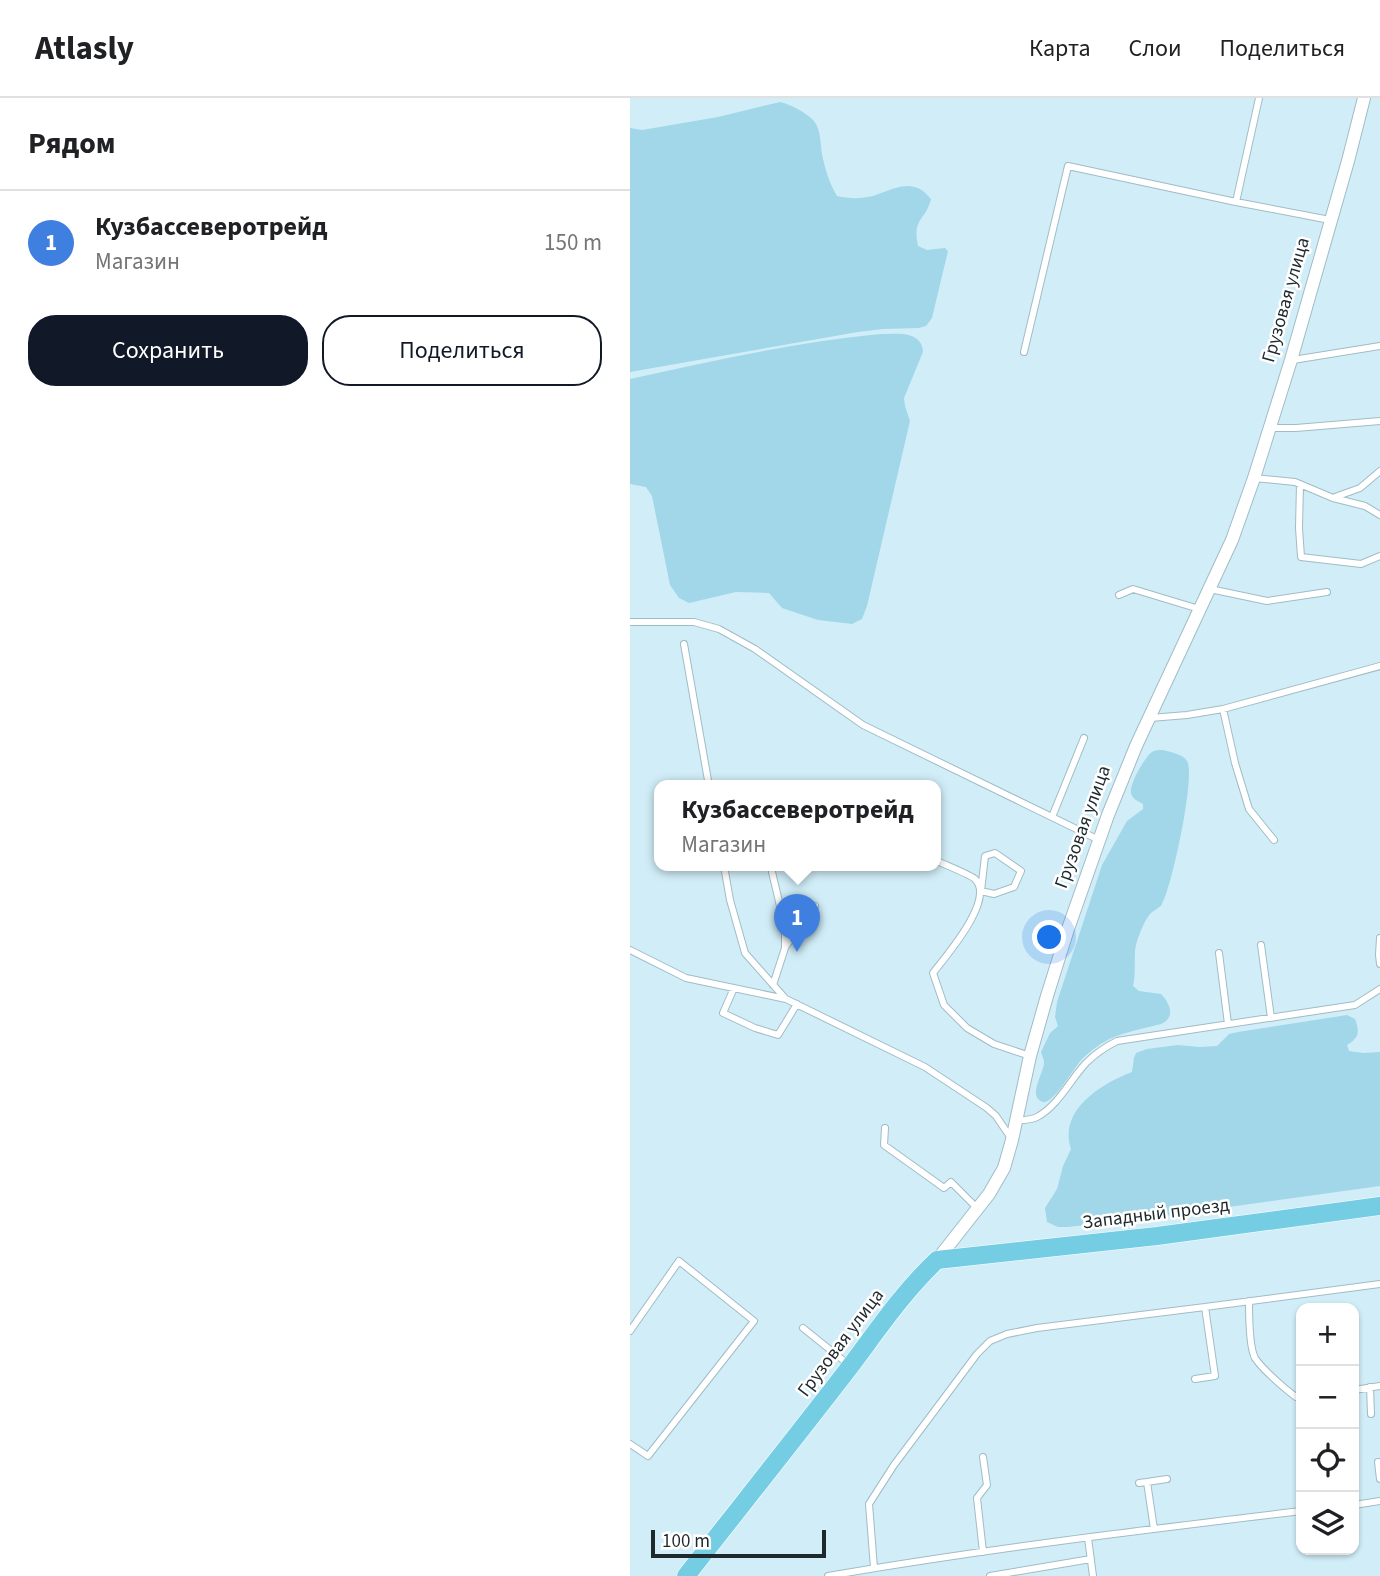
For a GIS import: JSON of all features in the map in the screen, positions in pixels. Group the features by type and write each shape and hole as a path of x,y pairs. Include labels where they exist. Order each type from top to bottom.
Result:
{"main road":[{"name":"Западный проезд","path":"937,1260 1157,1236 1380,1206"},
{"name":"Грузовая улица","path":"686,1576 911,1286 937,1260"}],"street":[{"name":"Грузовая улица","path":"937,1260 1000,1177 1012,1140 1030,1056 1047,996 1118,787 1237,528 1254,478 1291,360 1364,98"}],"lane":[{"path":"1236,202 1259,98"},
{"path":"1024,352 1069,166 1330,220"},
{"path":"1291,360 1380,346"},
{"path":"1270,428 1380,421"},
{"path":"1333,498 1360,488 1380,471"},
{"path":"1254,478 1295,482 1333,498 1365,506 1380,515"},
{"path":"1300,484 1301,556 1361,564 1380,556"},
{"path":"1119,596 1132,589 1199,609"},
{"path":"1210,589 1268,601 1327,592"},
{"path":"630,622 694,622 719,629 755,649 863,725 1099,840"},
{"path":"684,644 708,780"},
{"path":"1150,718 1223,709 1380,666"},
{"path":"1223,709 1249,809 1274,840"},
{"path":"1052,817 1084,738"},
{"path":"981,891 994,894 1014,887 1021,872 995,853 985,856 975,915 933,973 944,1005 967,1028 994,1044 1030,1056"},
{"path":"941,863 975,879 981,891"},
{"path":"725,871 745,953 786,999"},
{"path":"772,872 785,927 785,948"},
{"path":"773,985 785,948 815,906"},
{"path":"1380,938 1380,964"},
{"path":"1261,945 1271,1018"},
{"path":"630,950 686,978 786,999 925,1067 987,1108 996,1116 1012,1140"},
{"path":"1220,953 1228,1024"},
{"path":"734,988 723,1013 778,1035 797,1004"},
{"path":"1016,1121 1039,1116 1052,1105 1086,1063 1117,1041 1355,1005 1380,989"},
{"path":"885,1128 884,1145 944,1188 951,1182 977,1208"},
{"path":"630,1331 679,1261 754,1321 648,1456 630,1444"},
{"path":"874,1568 869,1504 894,1465 977,1354 990,1341 1007,1334 1037,1328 1380,1284"},
{"path":"1249,1301 1250,1336 1254,1357 1296,1397"},
{"path":"1195,1379 1215,1376 1205,1307"},
{"path":"803,1328 850,1366"},
{"path":"1359,1389 1380,1386"},
{"path":"1370,1387 1371,1414"},
{"path":"983,1457 987,1485 977,1498 983,1552"},
{"path":"1378,1462 1380,1479"},
{"path":"1139,1483 1167,1479"},
{"path":"1147,1482 1154,1529"},
{"path":"1359,1503 1380,1501"},
{"path":"828,1576 983,1552 1296,1512"},
{"path":"1088,1538 1093,1576"},
{"path":"990,1576 1091,1559"},
{"path":"885,1566 886,1576"}],"shaded area":[{"path":"780,102 803,112 817,125 825,169 837,196 866,197 912,186 925,192 931,199 918,224 918,246 927,250 945,248 948,251 932,318 926,326 919,328 858,332 630,372 630,128 642,130 718,117"},
{"path":"880,334 913,337 922,345 923,352 904,398 910,421 862,619 852,624 818,620 782,608 769,593 736,592 689,603 679,598 670,585 652,496 646,487 630,484 630,379 786,347"},
{"path":"1163,750 1179,755 1187,761 1189,770 1186,808 1166,894 1161,905 1146,919 1136,944 1133,986 1139,991 1161,994 1169,1006 1169,1018 1161,1024 1119,1035 1092,1050 1052,1098 1043,1102 1036,1095 1044,1066 1041,1052 1050,1033 1058,1026 1055,1017 1057,1002 1102,865 1127,821 1143,809 1143,804 1131,793 1138,771 1152,752"},
{"path":"1347,1015 1355,1019 1358,1028 1356,1037 1347,1045 1349,1051 1380,1052 1380,1186 1135,1220 1067,1227 1058,1227 1047,1222 1045,1208 1057,1189 1071,1149 1069,1135 1076,1111 1096,1091 1132,1072 1136,1053 1178,1045 1217,1046 1229,1034"}],"place":[{"name":"Кузбассеверотрейд","path":"797,952"}]}
